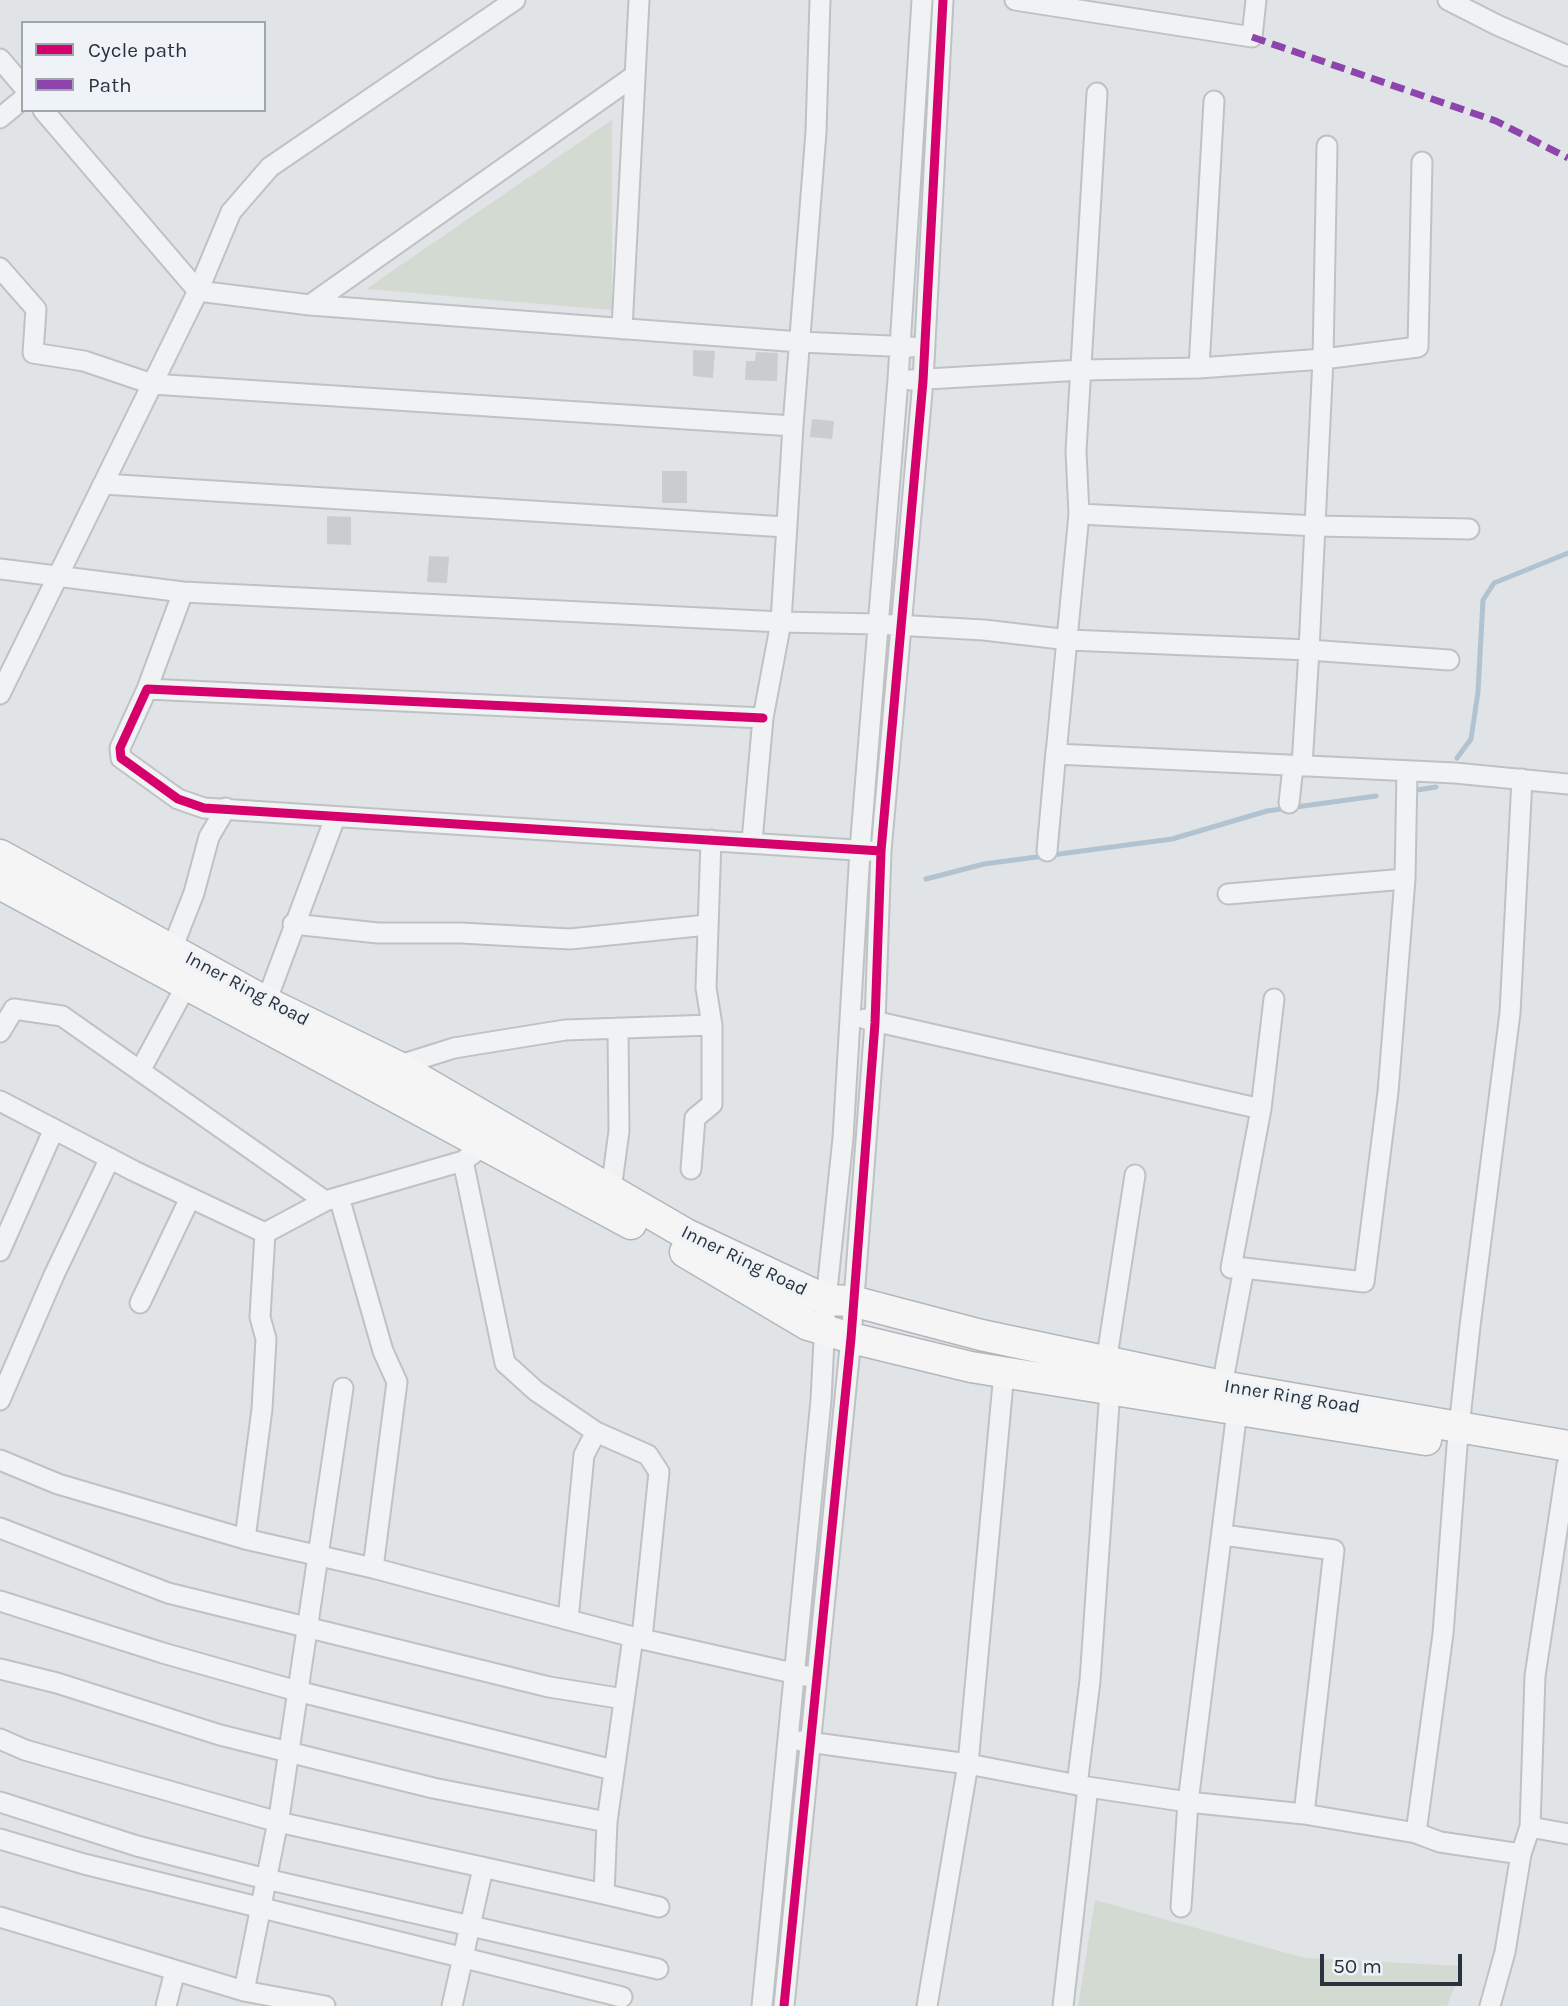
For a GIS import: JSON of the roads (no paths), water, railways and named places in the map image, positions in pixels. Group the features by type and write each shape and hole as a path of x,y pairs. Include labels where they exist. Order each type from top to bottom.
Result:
{"highway":[{"name":"Inner Ring Road","path":"0,855 266,1002 397,1066 686,1234 838,1317 1004,1372 1108,1376"},
{"name":"Inner Ring Road","path":"0,884 178,1002 473,1153 683,1251 808,1325 838,1317 1108,1376 1230,1398 1458,1436 1568,1446"},
{"name":"Inner Ring Road","path":"1458,1436 1568,1465"}],"street":[{"path":"0,694 198,291 231,212 270,167 515,0"},
{"path":"622,329 639,0"},
{"path":"752,841 763,718 781,622 816,132 820,0"},
{"path":"783,2006 818,1679 838,1317 843,1138 860,850 898,379 922,0"},
{"path":"762,2006 821,1400 838,1317 875,1023 881,852 899,625 923,381 922,348 943,0"},
{"path":"1015,0 1252,37 1256,0"},
{"path":"1448,0 1568,56"},
{"path":"0,59 21,84"},
{"path":"310,305 634,76"},
{"path":"1047,851 1079,514 1076,451 1097,93"},
{"path":"0,118 21,101"},
{"path":"1199,368 1214,101"},
{"path":"45,112 198,291 310,305 800,342 922,348"},
{"path":"1289,803 1297,766 1309,650 1317,526 1328,146"},
{"path":"898,379 923,381 1082,370 1199,368 1323,359 1418,347 1422,162"},
{"path":"0,268 36,309 33,353 83,361 152,384 793,426"},
{"path":"103,484 786,527"},
{"path":"1079,514 1317,526 1469,529"},
{"path":"0,569 183,592 781,622 984,629 1069,640 1309,650 1449,660"},
{"path":"183,592 147,689 120,748 121,758 178,799 204,808 335,818 752,841 881,852"},
{"path":"147,689 763,718"},
{"path":"1056,751 1056,754 1407,771 1568,783"},
{"path":"1275,999 1261,1109 1231,1268 1364,1282 1388,1092 1405,879 1407,771"},
{"path":"1416,1833 1443,1634 1458,1436 1510,1013 1522,779"},
{"path":"172,949 194,893 209,837 226,808"},
{"path":"266,1002 293,924 335,818"},
{"path":"691,1169 695,1118 712,1104 712,1025 706,988 711,840"},
{"path":"1228,894 1405,879"},
{"path":"293,924 378,933 461,933 569,939 707,925"},
{"path":"140,1071 178,1002"},
{"path":"0,1032 14,1009 62,1016 332,1199 383,1351 397,1382 373,1568"},
{"path":"850,1013 875,1023 1261,1109"},
{"path":"397,1066 454,1048 565,1030 712,1025"},
{"path":"611,1190 619,1132 618,1028"},
{"path":"1,1105 265,1233"},
{"path":"0,1251 54,1129"},
{"path":"265,1233 332,1199 473,1153 505,1363 536,1391 596,1432 648,1455 659,1472 637,1638 613,1770 607,1822 604,1894"},
{"path":"0,1401 54,1275 110,1158"},
{"path":"1063,2006 1070,1966 1108,1376 1135,1175"},
{"path":"140,1303 190,1198"},
{"path":"245,1539 262,1409 266,1339 260,1317 265,1233"},
{"path":"1181,1907 1188,1802 1223,1535 1230,1398 1244,1268"},
{"path":"927,2006 968,1764 1004,1372"},
{"path":"244,1990 278,1822 343,1388"},
{"path":"568,1620 584,1455 596,1432"},
{"path":"1568,1438 1568,1446"},
{"path":"0,1460 58,1484 245,1539 318,1558 373,1568 637,1638 818,1679"},
{"path":"1490,2006 1505,1952 1521,1854 1530,1827 1535,1676 1560,1573 1568,1465"},
{"path":"0,1528 168,1593 549,1687 624,1699"},
{"path":"1223,1535 1335,1550 1304,1814"},
{"path":"0,1601 163,1653 297,1691 613,1770"},
{"path":"0,1669 57,1683 220,1735 433,1788 607,1822"},
{"path":"0,1739 25,1749 278,1822 659,1908"},
{"path":"787,1739 968,1764 1082,1786 1188,1802 1304,1814 1416,1833 1440,1842 1521,1854"},
{"path":"0,1802 137,1846 266,1879 472,1924 658,1969"},
{"path":"1530,1827 1568,1834"},
{"path":"0,1839 84,1864 622,1997"},
{"path":"453,2006 483,1868"},
{"path":"0,1917 244,1990 325,2006"},
{"path":"166,2006 175,1971"}],"waterway":[{"path":"1457,758 1471,739 1478,692 1483,600 1494,583 1568,553"},
{"path":"1411,791 1436,787"},
{"path":"926,879 984,864 1172,839 1267,811 1376,796"}]}
